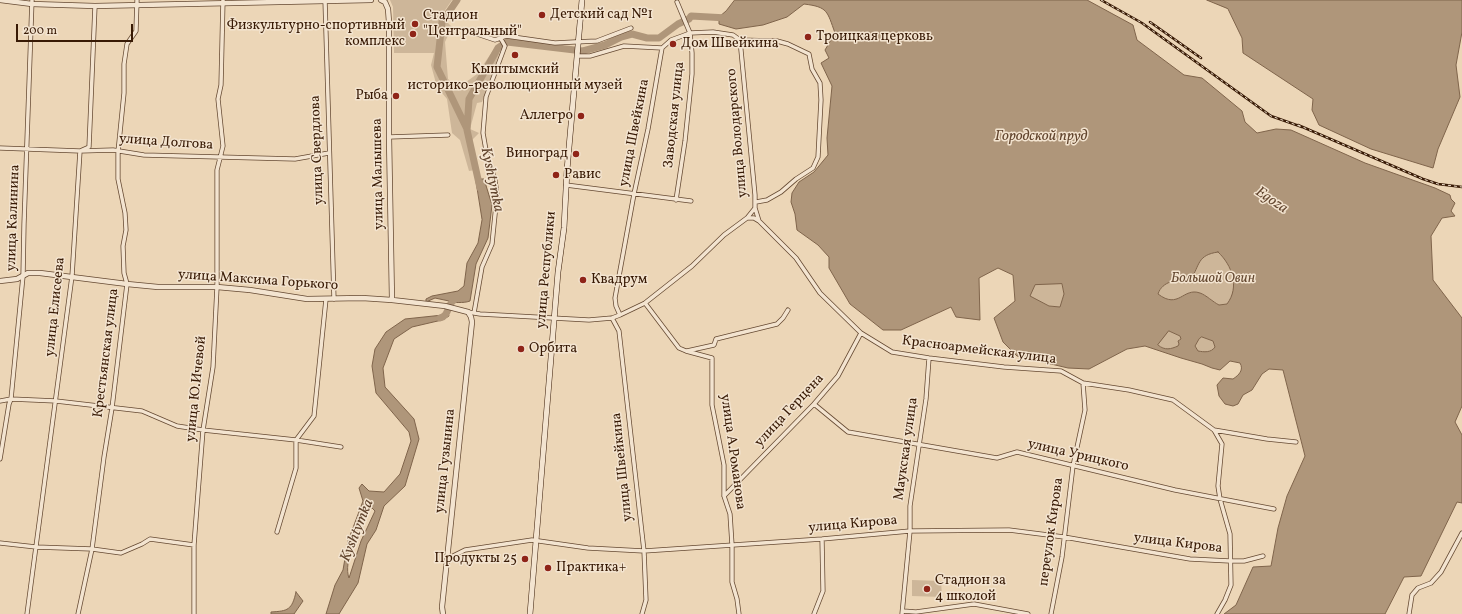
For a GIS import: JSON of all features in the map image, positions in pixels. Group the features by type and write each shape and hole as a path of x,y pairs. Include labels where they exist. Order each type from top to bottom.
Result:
{"main road":[{"name":"улица Республики","path":"530,614 582,0"}],"street":[{"path":"0,0 95,6 137,3 371,0"},
{"name":"улица Свердлова","path":"325,1 334,299"},
{"name":"улица Малышева","path":"384,1 388,8 389,22 389,138 392,300"},
{"name":"улица Калинина","path":"0,459 11,399 23,276 32,2"},
{"name":"улица Ю.Ичевой","path":"194,614 194,545 203,430 213,367 217,287 217,170 224,146 218,99 221,85 223,2"},
{"path":"677,2 690,33"},
{"name":"Крестьянская улица","path":"78,614 92,549 112,408 127,284 124,273 123,246 126,230 125,213 118,179 118,152 124,92 124,64 127,44 136,31 137,3"},
{"path":"80,151 89,147 95,6"},
{"path":"478,34 495,40 506,36 555,43 597,41 631,28"},
{"path":"577,52 590,56 624,46 662,48 671,40 690,33 713,32 733,35 740,40 777,41 788,44 809,54 812,69 820,83 821,100 818,156 813,168 796,179 781,192 767,200 756,202"},
{"name":"Заводская улица","path":"676,200 685,142 692,74 690,33"},
{"path":"474,313 482,267 492,244 497,195 495,180 487,156 483,133 486,97 505,46 501,39"},
{"name":"улица Володарского","path":"468,312 589,320 612,318 645,303 692,266 724,235 747,218 755,208 756,202 740,40"},
{"name":"улица Швейкина","path":"620,315 616,306 615,298 634,194 648,129 662,48"},
{"path":"389,138 448,135"},
{"name":"улица Долгова","path":"0,148 80,151 113,150 144,155 295,159 329,153"},
{"name":"улица Елисеева","path":"27,614 72,276 80,151"},
{"path":"566,185 691,201"},
{"name":"Красноармейская улица","path":"755,208 759,221 796,258 820,293 861,333 892,352 1004,367 1061,371 1083,383 1129,390 1173,400 1214,430 1267,439 1296,442"},
{"path":"747,218 754,218 759,221"},
{"name":"улица Максима Горького","path":"0,281 10,281 33,272 158,287 217,287 250,290 307,299 362,298 392,300 445,306 468,312"},
{"path":"278,532 296,468 296,440 314,416 326,299"},
{"name":"улица А.Романова","path":"645,303 679,348 712,358 712,405 724,466 724,496 730,514 732,582 737,599 739,614"},
{"path":"686,351 714,345 716,339 777,324 788,310"},
{"name":"улица Гузынина","path":"443,614 442,606 472,322 468,312"},
{"name":"улица Швейкина","path":"612,318 619,331 644,551 646,600 642,614"},
{"name":"улица Герцена","path":"724,496 814,404 838,376 861,333"},
{"name":"Маукская улица","path":"903,613 910,531 910,506 918,444 926,399 929,358"},
{"name":"переулок Кирова","path":"1051,614 1062,557 1073,466 1085,410 1083,383"},
{"path":"0,402 11,399 56,401 142,411 177,426 296,440 341,447"},
{"name":"улица Урицкого","path":"814,404 848,432 997,458 1017,452 1220,499 1274,509"},
{"path":"1214,430 1222,444 1218,486 1220,499 1230,534 1231,585 1217,614"},
{"name":"улица Кирова","path":"447,559 466,550 536,540 588,548 644,551 822,539 910,531 1009,530 1064,537 1190,559 1244,561 1263,556"},
{"path":"1409,614 1412,595 1418,588 1431,583 1441,572 1462,533"},
{"path":"0,543 36,548 92,549 121,553 150,539 194,545"},
{"path":"814,614 823,591 822,539"},
{"path":"903,613 916,613 974,604 1028,614"}],"green space":[{"path":"390,0 452,0 441,16 452,27 445,42 448,79 458,88 477,74 494,49 499,54 482,102 477,103 470,129 479,133 468,144 475,170 469,171 460,140 452,133 447,99 437,87 431,65 434,53 394,53 393,7"},
{"name":"Большой Овин","path":"1217,251 1227,264 1233,279 1234,292 1227,304 1219,305 1202,294 1194,292 1171,300 1158,294 1160,289 1167,283 1176,280 1191,279 1202,258 1205,255"},
{"path":"1062,284 1064,294 1061,307 1049,306 1029,296 1035,285"},
{"path":"1169,331 1180,336 1181,339 1179,340 1179,346 1167,350 1158,345"},
{"path":"1202,337 1213,341 1215,347 1212,350 1207,352 1198,351 1195,346"},
{"name":"Стадион за 4 школой","path":"912,580 941,581 942,597 912,596"}],"water":[{"name":"Городской пруд","path":"735,0 1087,0 1133,25 1137,40 1184,75 1202,78 1242,111 1245,122 1257,133 1276,129 1291,130 1365,163 1435,188 1450,195 1451,199 1455,203 1451,211 1455,216 1442,218 1431,236 1433,280 1462,318 1462,406 1455,422 1462,435 1462,503 1457,502 1421,576 1404,577 1385,614 1224,614 1236,605 1253,567 1271,566 1278,528 1287,496 1305,456 1283,370 1269,369 1262,374 1252,390 1243,395 1238,404 1233,406 1225,404 1219,396 1217,385 1223,378 1233,379 1237,376 1241,370 1240,363 1230,361 1220,370 1145,346 1127,349 1089,369 1068,368 1017,356 1003,342 994,318 1015,301 1013,275 998,268 979,278 980,320 956,317 951,307 901,330 883,330 850,304 829,268 829,257 818,245 797,230 795,214 791,202 792,193 799,182 814,172 828,155 827,138 832,86 821,63 829,58 825,50 835,33 828,15 826,11 818,7 804,4 787,17 763,25 736,29 719,24 719,17","holes":["1218,252 1223,257 1233,276 1233,291 1227,304 1219,305 1202,294 1194,292 1171,300 1158,294 1163,286 1171,282 1176,280 1191,279 1200,261 1211,253","1062,284 1064,294 1060,307 1049,306 1030,296 1035,285","1169,331 1180,336 1181,339 1178,341 1178,346 1166,349 1158,345","1202,337 1213,341 1215,347 1205,352 1198,351 1195,346"]},
{"path":"1207,0 1462,0 1462,32 1456,65 1460,97 1438,149 1433,168 1371,149 1319,125 1312,110 1313,99 1243,53 1242,38 1228,9"},
{"path":"476,179 484,179 492,205 488,238 476,264 470,301 450,304 449,301 435,298 426,302 426,299 432,296 458,291 464,286 467,263 478,243 482,220"},
{"path":"444,313 448,313 449,316 442,320 412,327 394,339 383,368 385,387 414,419 419,439 405,486 384,506 376,530 367,544 358,583 339,614 326,614 335,585 343,570 348,541 363,501 359,488 362,484 369,491 384,492 400,474 411,441 409,432 376,393 372,366 375,349 386,332 405,319 443,315","holes":["372,508 375,511 361,541 349,578 349,555 363,513"]},
{"path":"296,592 303,601 294,614 271,614 271,612 282,611 291,606"}],"waterway":[{"path":"457,0 442,22 437,67 467,129"},
{"name":"Kyshtymka","path":"480,188 467,130 469,99 498,48 507,42 583,51 605,45 621,37 632,34 647,38 659,38 678,24 689,19 691,16 727,18"},
{"name":"Kyshtymka","path":"440,318 445,315 451,303 456,298"}],"railway":[{"path":"1101,0 1142,23 1271,116 1302,127"},
{"path":"1150,22 1201,58"},
{"path":"1298,125 1423,179 1438,184 1462,187"}],"place":[{"name":"Детский сад №1","path":"542,15"},
{"name":"Стадион \"Центральный\"","path":"415,24"},
{"name":"Физкультурно-спортивный комплекс","path":"413,34"},
{"name":"Троицкая церковь","path":"808,37"},
{"name":"Дом Швейкина","path":"673,44"},
{"name":"Кыштымский историко-революционный музей","path":"515,55"},
{"name":"Рыба","path":"396,96"},
{"name":"Аллегро","path":"581,116"},
{"name":"Виноград","path":"576,154"},
{"name":"Равис","path":"556,175"},
{"name":"Квадрум","path":"583,280"},
{"name":"Орбита","path":"521,349"},
{"name":"Продукты 25","path":"525,559"},
{"name":"Практика+","path":"548,568"},
{"name":"Стадион за 4 школой","path":"927,589"}],"water label":[{"name":"Egoza","path":"1271,201"}]}
